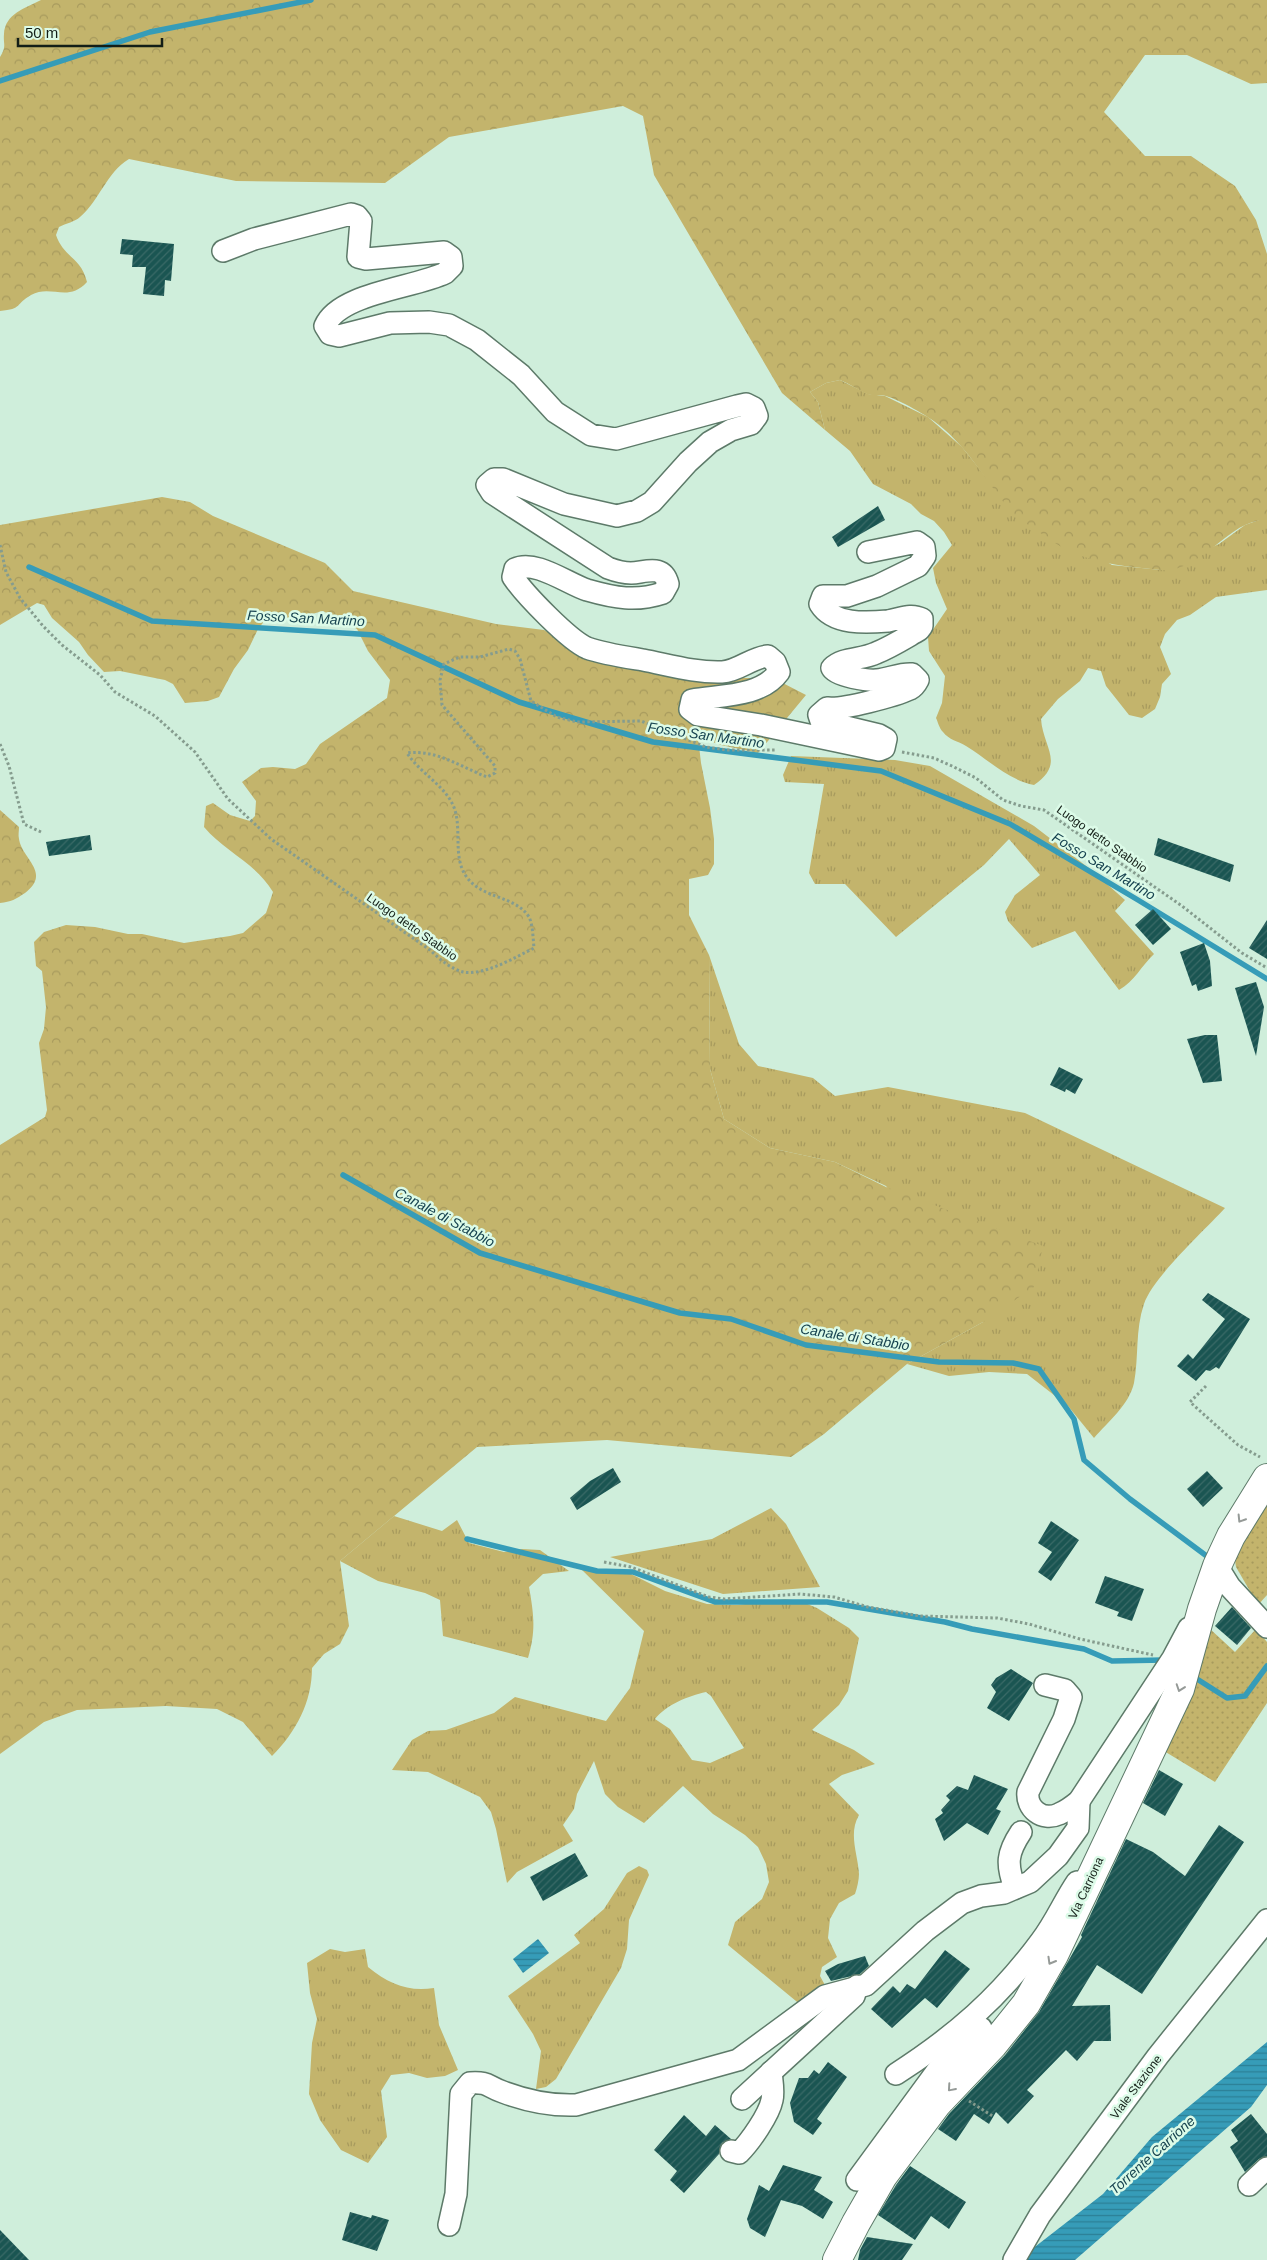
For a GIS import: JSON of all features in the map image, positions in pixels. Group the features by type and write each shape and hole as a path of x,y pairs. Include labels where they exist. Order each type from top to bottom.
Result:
{"main road":[{"name":"Via Carriona","path":"837,2260 883,2176 937,2104 993,2045 1026,2004 1054,1955 1156,1744 1180,1689 1202,1609 1217,1566 1231,1536 1267,1478"}],"street":[{"path":"223,251 254,239 352,214 361,221 358,257 366,259 444,252 451,257 452,266 445,273 362,299 336,311 329,318 325,326 330,334 339,336 390,323 429,322 449,325 477,340 521,375 555,412 590,436 616,439 737,406 746,404 754,408 757,416 751,424 731,430 710,442 688,462 652,502 637,511 617,516 564,504 503,479 494,479 487,485 492,493 608,568 625,573 660,571 666,577 668,584 663,593 645,599 607,595 586,590 547,572 530,567 520,566 515,569 513,578 520,587 563,630 586,647 703,672 724,672 743,666 759,657 768,656 775,662 780,672 772,682 721,697 692,700 690,709 698,715 761,725 874,749 884,748 886,739 879,735 829,724 820,721 819,715 827,708 834,709 860,703 912,688 918,680 912,674 876,680 839,675 832,668 839,662 876,654 919,630 922,626 922,619 914,615 888,620 844,621 824,611 820,604 823,596 847,596 877,586 918,566 925,556 924,547 916,542 868,552"},
{"path":"1217,1566 1230,1587 1267,1627"},
{"path":"1045,1685 1065,1690 1071,1697 1064,1719 1028,1792 1027,1801 1032,1809 1039,1814 1057,1816 1079,1801 1173,1658 1183,1637 1202,1609"},
{"path":"449,2225 456,2194 461,2094 470,2083 485,2082 502,2092 550,2106 576,2105 738,2060 825,1996 866,1985 925,1931 962,1903 981,1896 1004,1893 1030,1882 1058,1856 1078,1828 1079,1801"},
{"path":"1015,1888 1009,1874 1008,1860 1012,1846 1021,1832"},
{"path":"896,2074 935,2049 971,2020 1019,1970 1042,1939 1070,1892 1111,1834"},
{"name":"Viale Stazione","path":"1014,2260 1040,2215 1158,2056 1267,1920"},
{"path":"742,2099 854,1996 857,1986"},
{"path":"857,2180 937,2070 990,2019 990,2012 984,2006"},
{"path":"731,2151 739,2153 748,2144 772,2102 771,2072"},
{"path":"1248,2185 1267,2168"}],"path":[{"name":"Luogo detto Stabbio","path":"0,545 6,572 20,598 43,626 62,645 95,670 115,692 155,716 195,752 228,799 250,821 271,839 430,950 441,960 463,972 493,968 534,948 530,919 522,909 508,901 484,893 466,876 460,860 458,817 452,803 442,789 414,764 407,754 418,752 430,756 444,757 487,777 495,774 495,766 442,705 440,680 444,664 460,656 480,656 509,649 516,651 520,659 530,701 558,717 594,723 641,721 706,747 727,750 780,750"},
{"path":"0,744 9,766 24,824 41,832"},
{"name":"Luogo detto Stabbio","path":"884,748 943,762 976,778 1003,800 1021,806 1044,810 1267,968"},
{"path":"1206,1386 1190,1402 1238,1445 1267,1460"},
{"path":"604,1562 631,1567 716,1598 800,1594 834,1597 868,1607 920,1616 997,1618 1108,1646 1173,1658"},
{"path":"971,2102 994,2117"}],"green space":[{"path":"41,0 1267,0 1267,83 1251,84 1187,55 1145,55 1104,112 1145,156 1191,156 1235,186 1256,220 1267,254 1267,520 1253,522 1240,528 1189,564 1175,569 1160,570 1104,562 1067,550 1019,519 1012,513 968,454 949,434 928,417 899,401 884,395 867,394 840,380 826,383 810,392 818,402 825,430 782,393 654,175 643,116 623,106 449,137 385,183 236,181 129,159 114,172 87,210 78,219 59,227 56,235 63,249 81,267 87,282 73,291 38,292 26,298 12,309 0,311 0,57 4,47 5,27 8,21 17,12"},
{"path":"840,380 868,394 885,396 928,417 962,447 1001,496 1112,565 1161,570 1219,544 1245,525 1259,520 1267,520 1267,590 1216,597 1190,615 1177,620 1165,634 1160,647 1171,674 1162,684 1160,697 1155,709 1142,718 1129,715 1106,686 1101,671 1088,668 1080,681 1058,699 1041,719 1051,762 1044,777 1034,785 1016,779 966,746 948,737 936,718 942,703 945,676 929,651 928,637 947,609 936,583 933,568 952,545 934,521 921,514 911,504 873,484 850,451 825,430 818,402 810,392 826,383"},
{"path":"162,497 190,502 213,516 325,563 353,591 496,624 544,630 584,653 711,678 773,678 806,695 758,753 721,745 698,737 714,839 714,864 708,875 689,879 689,915 709,955 710,1069 724,1119 770,1148 835,1162 886,1187 1043,1246 1034,1287 983,1322 907,1364 824,1434 791,1457 607,1440 477,1447 340,1561 349,1626 340,1644 324,1654 312,1668 309,1693 301,1716 281,1747 272,1756 243,1722 217,1709 166,1706 77,1710 44,1722 0,1754 0,1145 45,1117 47,1110 39,1043 44,1029 46,1007 42,971 36,966 34,942 44,932 66,925 95,927 128,934 142,934 184,943 243,933 266,913 273,892 258,873 221,844 204,827 206,806 213,803 230,815 250,821 255,816 256,801 242,782 261,768 295,769 306,764 320,744 387,698 390,680 368,651 357,629 323,611 301,617 266,619 258,629 248,650 234,669 219,697 208,701 185,703 173,684 165,680 120,671 104,672 79,642 52,618 44,605 37,603 0,625 0,525"},
{"path":"791,756 895,760 930,766 1034,826 1090,869 1125,900 1115,911 1154,954 1134,978 1119,990 1075,931 1032,948 1008,921 1005,912 1015,895 1040,875 1009,839 984,865 896,937 845,884 815,884 809,873 824,784 785,782 783,775"},
{"path":"0,810 19,827 21,846 36,872 36,879 33,886 25,893 13,900 0,903"},
{"path":"709,955 739,1044 758,1066 813,1078 835,1096 888,1087 1025,1113 1225,1208 1180,1254 1149,1293 1139,1324 1134,1383 1128,1399 1094,1438 1068,1406 1027,1374 989,1372 949,1376 907,1364 983,1322 886,1186 835,1162 770,1148 724,1119 710,1069"},
{"path":"1267,1496 1267,1595 1258,1605 1236,1567 1234,1554"},
{"path":"771,1508 786,1524 820,1587 723,1594 610,1557 712,1539"},
{"path":"394,1516 442,1531 457,1520 469,1543 504,1552 522,1549 540,1550 569,1571 543,1574 529,1587 533,1623 528,1658 443,1636 440,1600 425,1593 378,1581 340,1561"},
{"path":"581,1569 627,1572 665,1591 707,1604 737,1605 785,1599 800,1601 817,1608 849,1628 859,1638 848,1691 839,1705 812,1730 854,1750 875,1764 842,1775 829,1784 859,1815 854,1829 854,1844 859,1874 858,1881 855,1894 839,1903 830,1919 828,1938 837,1957 822,1967 820,1976 826,1987 802,2006 728,1945 735,1922 762,1899 769,1882 766,1864 758,1847 745,1835 713,1814 683,1786 644,1823 618,1807 605,1794 594,1761 577,1794 574,1809 563,1825 573,1841 517,1872 507,1883 491,1812 480,1797 428,1772 392,1770 412,1740 428,1731 446,1730 494,1713 515,1697 606,1721 630,1688 644,1631","holes":["706,1692 711,1696 744,1748 710,1763 692,1760 670,1729 655,1719 671,1705 692,1696"]},
{"path":"1209,1628 1235,1652 1256,1629 1267,1642 1267,1703 1215,1782 1164,1751"},
{"path":"639,1866 647,1870 649,1875 629,1920 627,1949 621,1968 556,2079 546,2087 536,2089 541,2051 533,2034 508,1996 580,1943 574,1935 604,1909 627,1873"},
{"path":"330,1949 345,1952 365,1949 368,1967 391,1982 407,1988 434,1988 439,2025 458,2070 445,2076 427,2078 409,2073 391,2075 381,2091 387,2137 368,2163 341,2150 320,2120 309,2094 312,2043 317,2019 310,1993 307,1963"}],"water":[{"path":"538,1939 549,1953 523,1973 513,1959"},
{"name":"Torrente Carrione","path":"1267,2042 1267,2085 1251,2107 1075,2260 1018,2260 1103,2194 1152,2137"}],"building":[{"path":"122,239 174,244 171,281 165,280 164,296 143,294 146,267 132,267 133,255 120,254"},
{"path":"878,506 885,520 838,547 832,537"},
{"path":"90,835 92,850 49,856 46,842"},
{"path":"1158,838 1234,865 1230,882 1154,855"},
{"path":"1153,909 1171,929 1153,945 1135,925"},
{"path":"1267,920 1267,959 1249,948"},
{"path":"1204,943 1210,961 1212,986 1198,991 1196,984 1192,986 1180,952"},
{"path":"1256,982 1264,1007 1256,1056 1235,988"},
{"path":"1205,1035 1217,1035 1222,1081 1203,1083 1187,1039"},
{"path":"1059,1067 1083,1079 1075,1094 1066,1089 1065,1092 1050,1085"},
{"path":"1208,1293 1250,1319 1219,1369 1216,1367 1210,1371 1206,1370 1196,1381 1177,1366 1188,1354 1193,1359 1225,1319 1202,1300"},
{"path":"613,1468 621,1482 577,1510 570,1498 590,1481"},
{"path":"1207,1471 1223,1488 1203,1507 1187,1489"},
{"path":"1051,1521 1079,1540 1051,1581 1038,1572 1052,1552 1038,1543"},
{"path":"1105,1576 1144,1589 1132,1621 1117,1616 1119,1612 1095,1603"},
{"path":"1232,1607 1251,1628 1237,1645 1215,1626"},
{"path":"1011,1669 1033,1683 1009,1721 987,1708 996,1692 991,1685 996,1678"},
{"path":"1159,1770 1183,1784 1165,1816 1143,1803"},
{"path":"974,1775 1008,1789 996,1809 1001,1811 988,1835 967,1823 944,1841 935,1819 943,1813 941,1810 950,1800 946,1796 957,1786 968,1790"},
{"path":"1219,1825 1244,1842 1142,1994 1097,1965 1072,2006 1110,2005 1111,2041 1094,2041 1077,2061 1066,2050 1027,2090 1034,2096 1008,2124 996,2112 989,2124 974,2114 956,2141 938,2129 949,2114 1005,2055 1039,2012 1082,1937 1081,1935 1126,1839 1153,1852 1185,1876"},
{"path":"575,1853 588,1876 543,1901 530,1877"},
{"path":"945,1950 970,1969 937,2008 925,1998 892,2028 871,2009 893,1986 900,1993 907,1984 915,1989"},
{"path":"865,1956 869,1966 860,1974 831,1981 825,1971 838,1964"},
{"path":"828,2062 847,2077 817,2119 822,2123 813,2135 794,2122 790,2103 799,2078 808,2078 814,2070 819,2074"},
{"path":"1251,2114 1267,2134 1267,2156 1259,2159 1245,2172 1230,2147 1238,2141 1231,2130"},
{"path":"684,2115 706,2136 715,2125 731,2139 722,2143 719,2154 684,2193 670,2180 677,2171 654,2150"},
{"path":"783,2165 822,2177 814,2190 833,2202 823,2219 802,2206 781,2200 765,2237 750,2228 747,2219 759,2185 769,2191"},
{"path":"910,2166 966,2202 949,2229 931,2216 915,2240 878,2215"},
{"path":"350,2212 371,2218 372,2215 389,2220 377,2251 342,2240"},
{"path":"0,2230 29,2260 0,2260"},
{"path":"867,2237 913,2244 902,2260 858,2260 860,2250"}],"waterway":[{"path":"0,81 150,32 311,0"},
{"name":"Fosso San Martino","path":"29,567 152,621 375,635 519,702 653,742 881,771 1010,824 1267,979"},
{"name":"Canale di Stabbio","path":"343,1175 480,1253 680,1313 731,1319 806,1345 939,1362 1013,1363 1039,1369 1074,1419 1084,1460 1130,1499 1212,1560"},
{"name":"Canale di Stabbio","path":"467,1539 597,1571 633,1572 715,1602 827,1602 945,1622 972,1629 1084,1649 1112,1661 1164,1660"},
{"name":"Canale di Stabbio","path":"1197,1679 1227,1698 1245,1696 1267,1666"}]}
